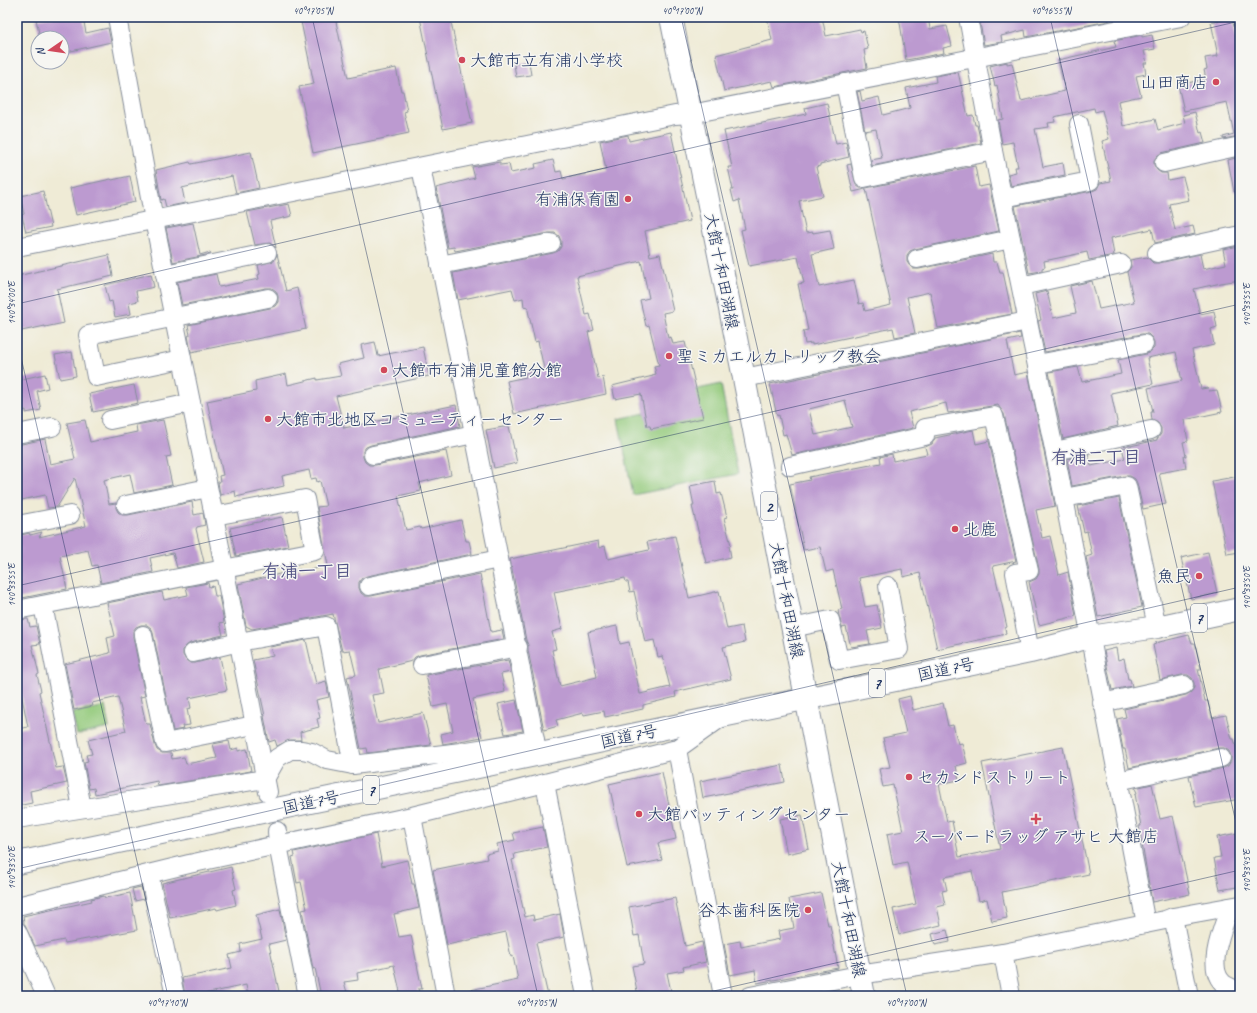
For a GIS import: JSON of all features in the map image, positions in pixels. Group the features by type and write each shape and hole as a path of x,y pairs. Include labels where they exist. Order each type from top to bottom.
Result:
{"main road":[{"name":"大館十和田湖線","path":"671,17 744,378 864,996"},
{"name":"国道7号","path":"17,863 536,748 724,716 1030,652 1090,637 1157,627 1240,609"}],"street":[{"path":"117,17 154,220 239,642 266,785"},
{"path":"968,17 993,151 1064,498 1102,703 1146,924"},
{"path":"17,247 421,167 676,114 691,114 1181,17"},
{"path":"845,83 864,178 993,151"},
{"path":"1003,198 1090,181 1079,124"},
{"path":"1164,163 1240,146"},
{"path":"266,785 277,758 290,750 312,752 327,760 353,765 461,752 536,748 518,647 498,560 421,167"},
{"path":"1157,253 1240,235"},
{"path":"917,259 1011,239"},
{"path":"440,265 551,243"},
{"path":"165,274 267,253"},
{"path":"1021,286 1121,264"},
{"path":"182,359 96,377 88,335 268,298"},
{"path":"744,378 1028,321"},
{"path":"1037,364 1144,344"},
{"path":"110,420 191,403"},
{"path":"790,466 925,436 925,428 994,416 1029,571 1015,573 1030,652"},
{"path":"17,434 52,426"},
{"path":"1054,451 1151,430"},
{"path":"373,455 474,434"},
{"path":"1064,498 1127,486 1157,627"},
{"path":"126,505 208,488"},
{"path":"17,610 315,551 305,499 214,516"},
{"path":"17,525 70,515"},
{"path":"368,586 498,560"},
{"path":"792,628 830,620 839,660 899,649 888,586"},
{"path":"42,605 82,808"},
{"path":"193,653 239,642 326,626 353,765"},
{"path":"143,635 165,743 254,725"},
{"path":"422,665 518,647"},
{"path":"1102,703 1184,685"},
{"path":"17,906 149,874 277,838 412,816 676,749 724,716"},
{"path":"676,749 723,996"},
{"path":"1118,781 1221,758"},
{"path":"545,783 586,996"},
{"path":"17,819 82,808 266,785"},
{"path":"412,816 446,996"},
{"path":"277,838 308,996"},
{"path":"149,874 175,996"},
{"path":"750,996 860,975 1003,953 1146,924 1173,917 1235,906"},
{"path":"1235,906 1216,949 1216,964 1218,977 1223,983 1240,992"},
{"path":"1173,917 1189,996"},
{"path":"17,931 46,996"},
{"path":"1003,953 1011,996"}],"green space":[{"path":"721,384 738,474 633,495 618,419 645,413 643,401"},
{"path":"105,706 109,728 77,735 72,713"}],"building":[{"path":"47,17 83,17 86,33 108,28 111,42 70,51 70,30 38,30 36,19"},
{"path":"300,17 335,17 348,78 396,68 407,111 404,112 409,133 313,153 299,87 314,84"},
{"path":"420,17 450,17 472,123 443,129"},
{"path":"767,17 822,17 826,36 860,29 861,32 864,31 868,49 864,50 867,68 774,87 772,81 724,91 716,55 772,40"},
{"path":"899,17 928,17 930,29 947,26 952,46 943,48 944,53 906,60"},
{"path":"979,17 1108,17 1109,21 1026,37 1025,30 1001,36 1002,42 984,45"},
{"path":"1232,18 1240,53 1240,136 1223,139 1223,137 1234,134 1227,102 1184,111 1178,85 1206,79 1204,70 1207,69 1205,58 1218,56 1211,22"},
{"path":"1142,35 1142,37 1152,35 1155,49 1144,51 1147,63 1144,63 1146,74 1136,76 1141,96 1118,101 1123,126 1155,119 1158,130 1185,123 1183,115 1195,112 1200,133 1202,132 1205,143 1161,153 1154,160 1154,165 1161,173 1167,173 1168,180 1183,177 1189,200 1169,204 1175,230 1193,226 1195,234 1155,243 1152,229 1111,238 1114,255 1089,260 1087,252 1044,261 1045,267 1042,268 1042,271 1029,273 1015,206 1092,191 1097,189 1100,183 1111,181 1102,141 1109,139 1102,110 1095,112 1094,108 1054,117 1055,122 1048,123 1049,127 1035,129 1043,167 1063,163 1065,175 1011,186 1008,174 1016,172 1015,167 1018,167 1013,142 1002,144 998,120 1003,119 997,85 995,86 990,66 1007,62 1007,64 1012,63 1021,101 1065,91 1058,60 1116,47 1114,41"},
{"path":"529,62 531,75 516,77 514,64"},
{"path":"958,72 968,116 973,115 981,143 872,166 871,160 882,158 876,129 865,131 857,92 860,91 862,101 879,97 883,115 910,108 906,88 936,82 935,76"},
{"path":"827,103 836,144 846,142 849,157 820,164 820,166 816,167 823,196 799,201 806,233 830,230 834,249 812,254 819,287 854,280 859,304 863,303 865,311 891,305 866,189 853,192 847,165 851,164 856,185 860,188 975,166 979,187 989,185 999,231 915,249 910,251 907,255 907,262 913,269 919,269 992,254 993,262 997,262 1000,272 1003,272 1012,314 938,328 930,292 907,297 915,333 895,337 893,328 812,345 812,343 805,344 803,331 808,330 798,284 804,283 798,257 749,266 741,230 745,229 739,200 734,202 731,190 733,190 728,167 732,167 724,131 806,114 805,108"},
{"path":"671,132 690,221 645,231 650,256 660,254 673,311 663,313 668,338 671,337 673,344 685,342 703,418 651,429 650,426 647,426 641,394 615,399 612,386 653,376 652,375 656,374 654,366 659,365 649,325 646,326 640,300 649,298 641,261 577,276 586,315 590,314 594,330 588,332 598,378 603,377 606,394 514,414 507,381 526,377 525,373 544,369 538,341 535,342 527,306 524,307 523,298 515,300 512,289 458,300 453,273 553,253 558,251 561,247 561,241 559,236 555,233 549,233 455,251 454,247 448,248 436,188 475,178 472,167 500,162 500,165 509,164 511,173 536,168 535,164 553,160 556,172 561,171 563,179 606,170 600,141 628,135 629,141"},
{"path":"251,152 259,188 236,193 232,176 182,188 185,203 166,207 164,199 161,200 156,170 190,162 191,164"},
{"path":"1240,157 1240,191 1234,192 1228,160"},
{"path":"130,176 135,202 76,215 70,188"},
{"path":"43,191 51,227 26,232 20,196"},
{"path":"289,204 292,216 270,221 276,248 270,243 255,245 247,212"},
{"path":"193,223 200,255 210,252 211,254 173,262 166,228"},
{"path":"1240,246 1240,280 1194,289 1200,314 1214,311 1217,327 1211,329 1214,345 1192,350 1201,389 1208,388 1209,391 1217,390 1222,412 1184,420 1188,441 1183,442 1186,456 1184,456 1186,468 1159,473 1166,504 1143,509 1137,483 1135,479 1130,476 1072,486 1067,459 1088,454 1091,466 1125,459 1122,448 1157,440 1161,434 1161,428 1158,423 1152,420 1151,412 1153,412 1148,388 1182,381 1176,352 1147,358 1153,384 1111,393 1118,426 1063,439 1049,372 1078,367 1082,382 1121,374 1118,360 1150,352 1154,348 1154,342 1148,334 1142,334 1045,352 1038,321 1041,320 1035,294 1047,291 1053,318 1076,313 1070,286 1092,281 1099,309 1134,302 1127,272 1131,267 1130,260 1147,257 1153,263 1159,263 1200,254 1203,269 1226,264 1223,249"},
{"path":"277,254 286,291 297,288 306,329 191,352 188,336 190,335 188,325 270,308 275,306 278,302 278,296 276,291 272,288 266,288 182,305 177,282 216,274 219,287 259,279 258,275 260,274 258,265 274,261"},
{"path":"109,255 113,276 57,289 64,323 17,332 17,276"},
{"path":"151,274 154,287 136,291 138,301 129,303 131,314 115,317 112,301 109,302 105,285"},
{"path":"1020,333 1021,338 1007,341 1014,375 1028,372 1055,506 1036,510 1042,538 1050,536 1059,575 1068,572 1076,616 1039,625 1029,582 1036,579 1039,574 1039,569 1004,414 998,405 948,413 946,403 909,412 913,428 792,455 786,434 783,435 779,415 777,416 770,384","holes":["845,400 852,427 815,435 809,409"]},
{"path":"375,342 378,356 423,347 429,376 336,396 344,428 456,405 460,426 371,445 366,447 363,451 363,457 365,462 369,465 375,465 446,451 451,475 419,483 421,491 398,496 406,530 420,527 421,529 461,520 466,541 469,541 472,554 367,576 362,578 359,582 361,593 365,596 371,596 480,574 491,632 502,630 504,639 420,655 415,657 412,661 379,669 384,693 372,695 378,723 423,713 431,745 368,753 367,748 361,749 347,677 356,675 350,650 342,651 333,614 252,629 246,626 238,584 300,569 300,572 328,566 317,507 326,506 320,481 317,482 316,478 311,479 309,470 282,476 284,486 236,497 235,491 220,495 218,482 220,482 219,476 223,475 207,401 256,391 255,381 286,374 288,385 317,378 317,380 341,376 338,364 364,358 361,345"},
{"path":"72,352 76,376 60,379 55,355"},
{"path":"45,374 48,388 37,391 41,410 26,413 26,410 21,411 17,394 17,380"},
{"path":"134,385 138,403 93,412 89,394"},
{"path":"85,420 90,442 137,432 136,425 163,420 171,456 166,457 172,485 134,493 130,474 104,480 109,504 116,503 118,512 122,515 128,515 192,502 194,515 203,513 204,518 205,525 197,527 196,529 204,562 177,568 173,553 150,558 153,572 101,583 97,565 92,566 88,550 60,556 67,589 17,599 17,536 42,532 39,537 86,526 75,478 57,507 48,508 45,495 17,501 17,445 45,439 50,464 75,459 67,423"},
{"path":"509,426 517,463 494,468 486,430"},
{"name":"北鹿","path":"973,430 976,444 989,441 1016,561 993,566 1007,627 1005,628 1006,634 937,649 920,573 903,577 902,569 859,578 865,607 877,605 882,628 867,631 870,644 851,647 846,627 842,628 839,616 838,610 842,609 833,570 826,572 820,547 804,550 790,484 810,480 809,477 881,463 880,457 892,454 893,461 927,454 925,447 932,444 935,438"},
{"path":"1240,476 1240,552 1227,554 1212,481"},
{"path":"715,481 717,494 721,493 727,517 724,518 731,545 729,546 731,557 706,563 692,506 694,506 690,486"},
{"path":"1119,498 1142,607 1098,617 1086,557 1092,555 1087,531 1084,532 1078,506"},
{"path":"282,517 288,546 236,556 230,528"},
{"path":"675,536 689,598 719,591 727,629 742,626 745,642 723,647 731,679 675,692 676,697 643,705 643,709 605,717 604,711 584,715 583,713 556,720 558,726 544,730 510,559 598,541 599,548 605,546 608,559 649,550 647,542","holes":["625,578 626,582 628,582 630,592 634,591 645,642 654,640 658,657 662,656 670,687 640,694 629,642 620,644 617,626 588,632 597,677 560,686 552,650 556,649 552,632 562,629 554,592"]},
{"name":"魚民","path":"1208,552 1217,593 1191,599 1181,558"},
{"path":"208,583 209,587 213,586 215,596 219,596 224,622 220,623 223,635 190,643 183,650 183,655 190,663 220,657 227,690 189,698 191,708 187,709 190,725 182,726 183,729 173,731 153,633 151,628 147,625 136,627 133,631 133,637 145,696 140,697 146,724 150,724 157,750 162,753 171,753 172,759 184,757 186,764 217,758 213,744 229,741 231,750 238,748 238,751 247,749 251,771 158,786 157,781 95,794 94,788 89,789 84,762 88,761 86,755 92,754 88,740 126,731 118,697 92,703 93,706 74,710 65,664 110,653 107,638 115,636 107,603 162,592 164,600 188,595 186,587"},
{"path":"28,619 30,627 36,626 40,644 32,645 39,674 37,675 41,691 39,692 56,768 63,767 67,783 30,791 32,803 17,806 17,729 28,727 17,673 17,620"},
{"path":"1189,635 1192,643 1195,643 1201,669 1198,669 1205,701 1208,701 1212,718 1226,715 1232,739 1234,739 1237,750 1240,749 1240,799 1196,807 1189,776 1228,766 1231,761 1229,751 1224,748 1219,748 1129,768 1125,749 1123,749 1117,719 1126,717 1124,709 1186,695 1191,692 1194,688 1194,683 1192,678 1188,675 1160,680 1153,645 1156,644 1155,643"},
{"path":"306,640 316,684 326,681 329,697 316,700 320,718 317,719 319,727 300,732 301,740 290,740 277,746 275,740 269,742 253,660 273,656 270,647"},
{"path":"1116,648 1118,660 1124,658 1128,679 1130,679 1132,686 1112,690 1104,651"},
{"path":"508,660 511,672 501,674 505,692 473,699 482,737 443,744 441,734 453,731 447,704 433,707 426,675"},
{"path":"910,696 913,710 943,703 948,726 953,725 958,744 962,743 967,763 956,766 959,780 939,784 947,822 952,821 959,857 1000,849 982,763 1063,747 1089,874 1002,892 1007,918 992,921 987,899 979,901 972,871 944,877 947,890 942,891 945,905 937,907 941,925 899,935 893,909 916,904 907,862 893,865 887,834 903,831 893,785 883,787 879,769 890,767 883,738 906,733 898,699"},
{"path":"516,700 523,731 505,734 498,704"},
{"path":"782,765 785,782 703,798 700,781"},
{"path":"662,772 676,839 658,843 662,860 627,867 609,784"},
{"path":"1152,784 1160,819 1173,816 1190,894 1152,902 1139,826 1141,826 1135,788"},
{"path":"802,815 809,849 787,854 780,819"},
{"path":"543,827 547,847 514,854 515,859 512,860 525,917 533,915 534,920 560,914 564,937 536,943 548,996 471,996 470,990 518,980 513,956 511,957 506,932 447,945 433,870 487,859 486,854 498,851 497,844 515,840 513,833"},
{"path":"1238,833 1240,843 1240,883 1236,884 1237,887 1220,890 1214,858 1221,857 1217,837"},
{"path":"376,834 382,866 407,860 412,884 414,884 419,908 394,914 399,937 411,935 422,989 418,989 420,996 401,996 394,965 357,973 358,980 344,982 348,996 321,996 315,968 313,969 302,910 307,909 301,882 297,883 292,857 295,856 294,852"},
{"path":"231,867 236,889 233,890 236,905 217,910 216,908 170,918 162,883"},
{"path":"141,887 144,899 135,901 132,889"},
{"path":"130,893 137,930 65,943 64,940 35,946 24,924 23,916 92,901 91,899 104,896 105,898"},
{"path":"821,893 828,925 830,925 838,968 757,983 755,970 730,975 724,944 740,941 741,947 780,939 778,931 794,928 789,899"},
{"path":"675,898 685,946 702,942 706,962 683,967 684,970 667,973 672,996 638,996 632,966 644,964 639,935 634,936 629,907"},
{"path":"280,909 286,940 269,944 280,996 248,996 246,985 195,996 185,996 182,978 232,968 229,955 241,952 240,944 262,939 256,915"},
{"path":"947,930 950,942 935,945 932,934"}],"place":[{"name":"大館市立有浦小学校","path":"462,60"},
{"name":"山田商店","path":"1216,82"},
{"name":"有浦保育園","path":"628,199"},
{"name":"聖ミカエルカトリック教会","path":"669,356"},
{"name":"大館市有浦児童館分館","path":"384,370"},
{"name":"大館市北地区コミュニティーセンター","path":"268,419"},
{"name":"北鹿","path":"955,529"},
{"name":"魚民","path":"1199,576"},
{"name":"セカンドストリート","path":"909,777"},
{"name":"大館バッティングセンター","path":"639,814"},
{"name":"スーパードラッグ アサヒ 大館店","path":"1036,819"},
{"name":"谷本歯科医院","path":"808,910"}],"district":[{"name":"有浦二丁目","path":"1096,457"},
{"name":"有浦一丁目","path":"307,571"}]}
